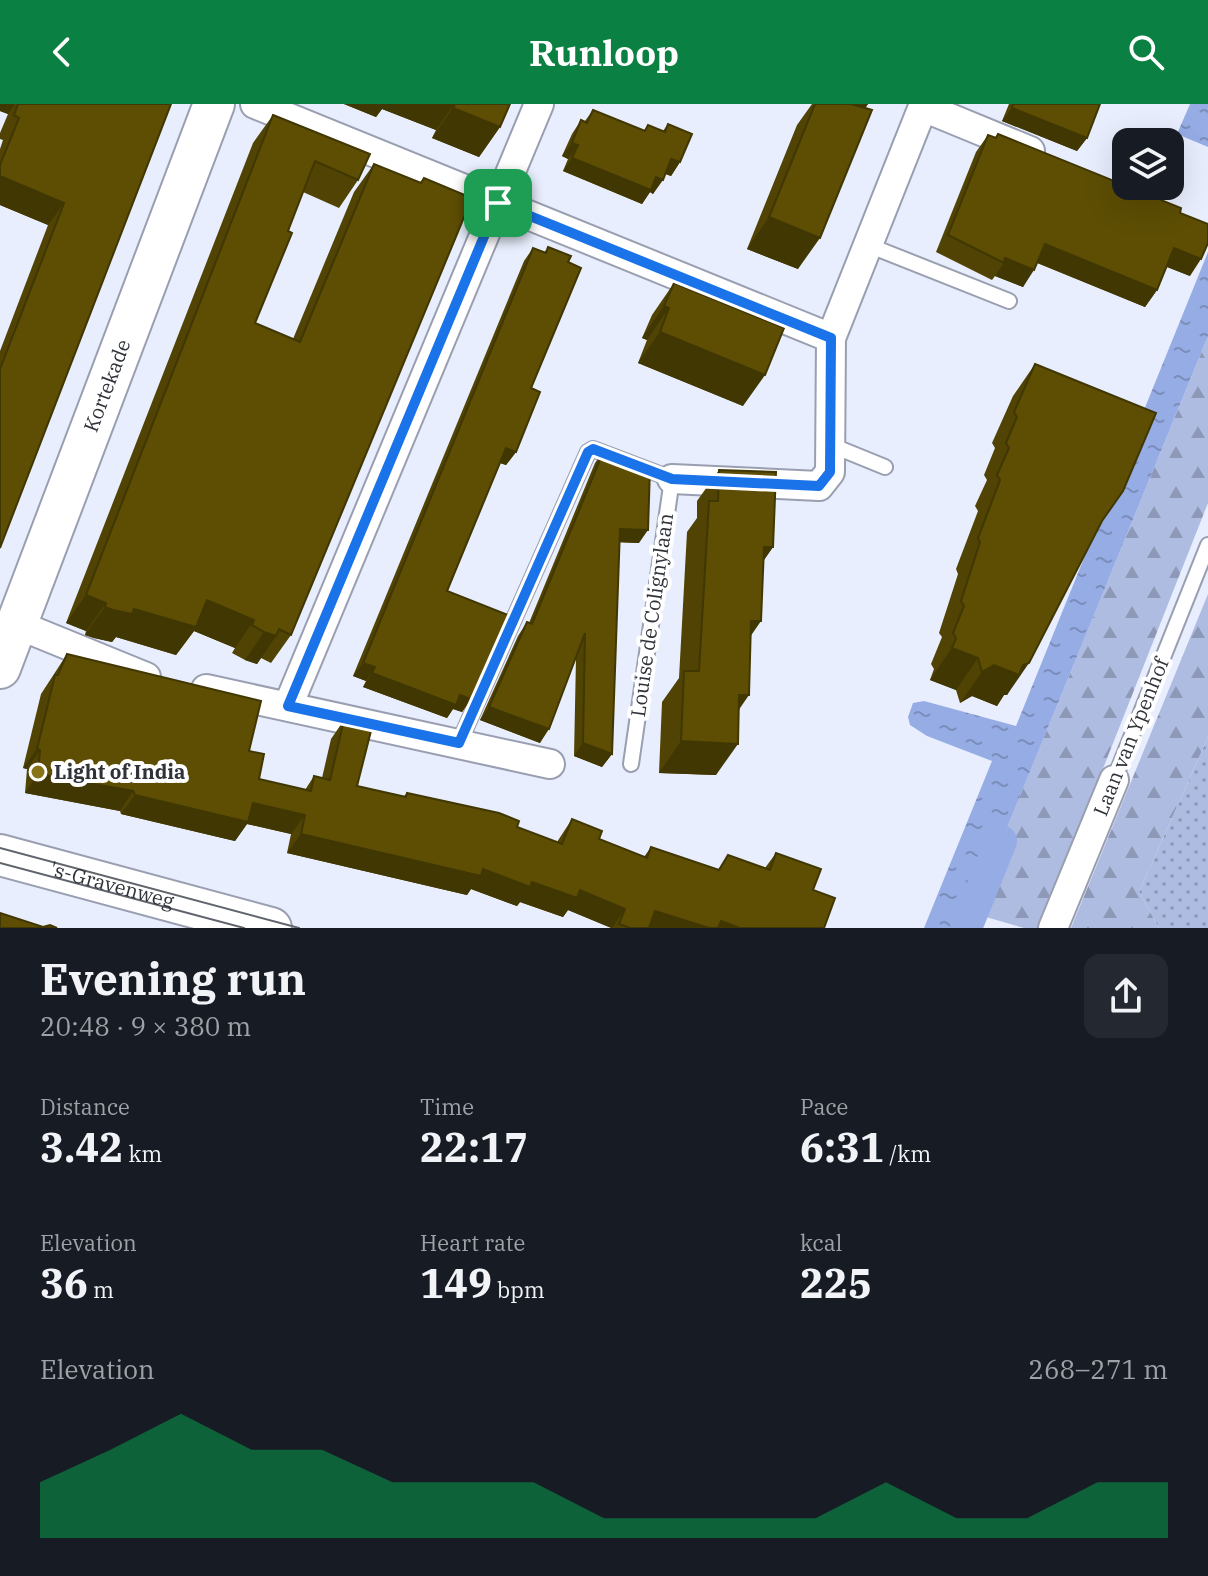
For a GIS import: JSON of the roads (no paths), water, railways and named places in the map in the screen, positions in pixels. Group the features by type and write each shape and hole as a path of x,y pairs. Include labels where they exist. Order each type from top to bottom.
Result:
{"street":[{"name":"Kortekade","path":"0,668 214,104"},
{"path":"255,104 831,338"},
{"path":"288,706 539,104"},
{"path":"672,479 819,486 830,472 831,338 923,106 1062,164"},
{"path":"16,624 135,674 550,764"},
{"name":"Laan van Ypenhof","path":"1053,928 1114,780"},
{"name":"'s-Gravenweg","path":"0,855 271,928"}],"lane":[{"path":"868,245 1009,301"},
{"path":"831,445 885,467"},
{"path":"459,743 588,452 593,449 672,479"},
{"name":"Louise de Colignylaan","path":"631,764 672,479"},
{"name":"Laan van Ypenhof","path":"1114,780 1208,545"}],"water":[{"path":"1190,104 1208,104 1208,147 1184,137 1184,128 1180,128"},
{"path":"1208,252 1208,336 966,928 924,928 992,761 927,736 910,725 908,717 913,703 924,701 1016,726"}],"waterway":[{"path":"966,928 1001,841"}],"tram line":[{"path":"0,848 299,928"},
{"path":"0,863 244,928"}],"place":[{"name":"Light of India","path":"38,772"}]}
